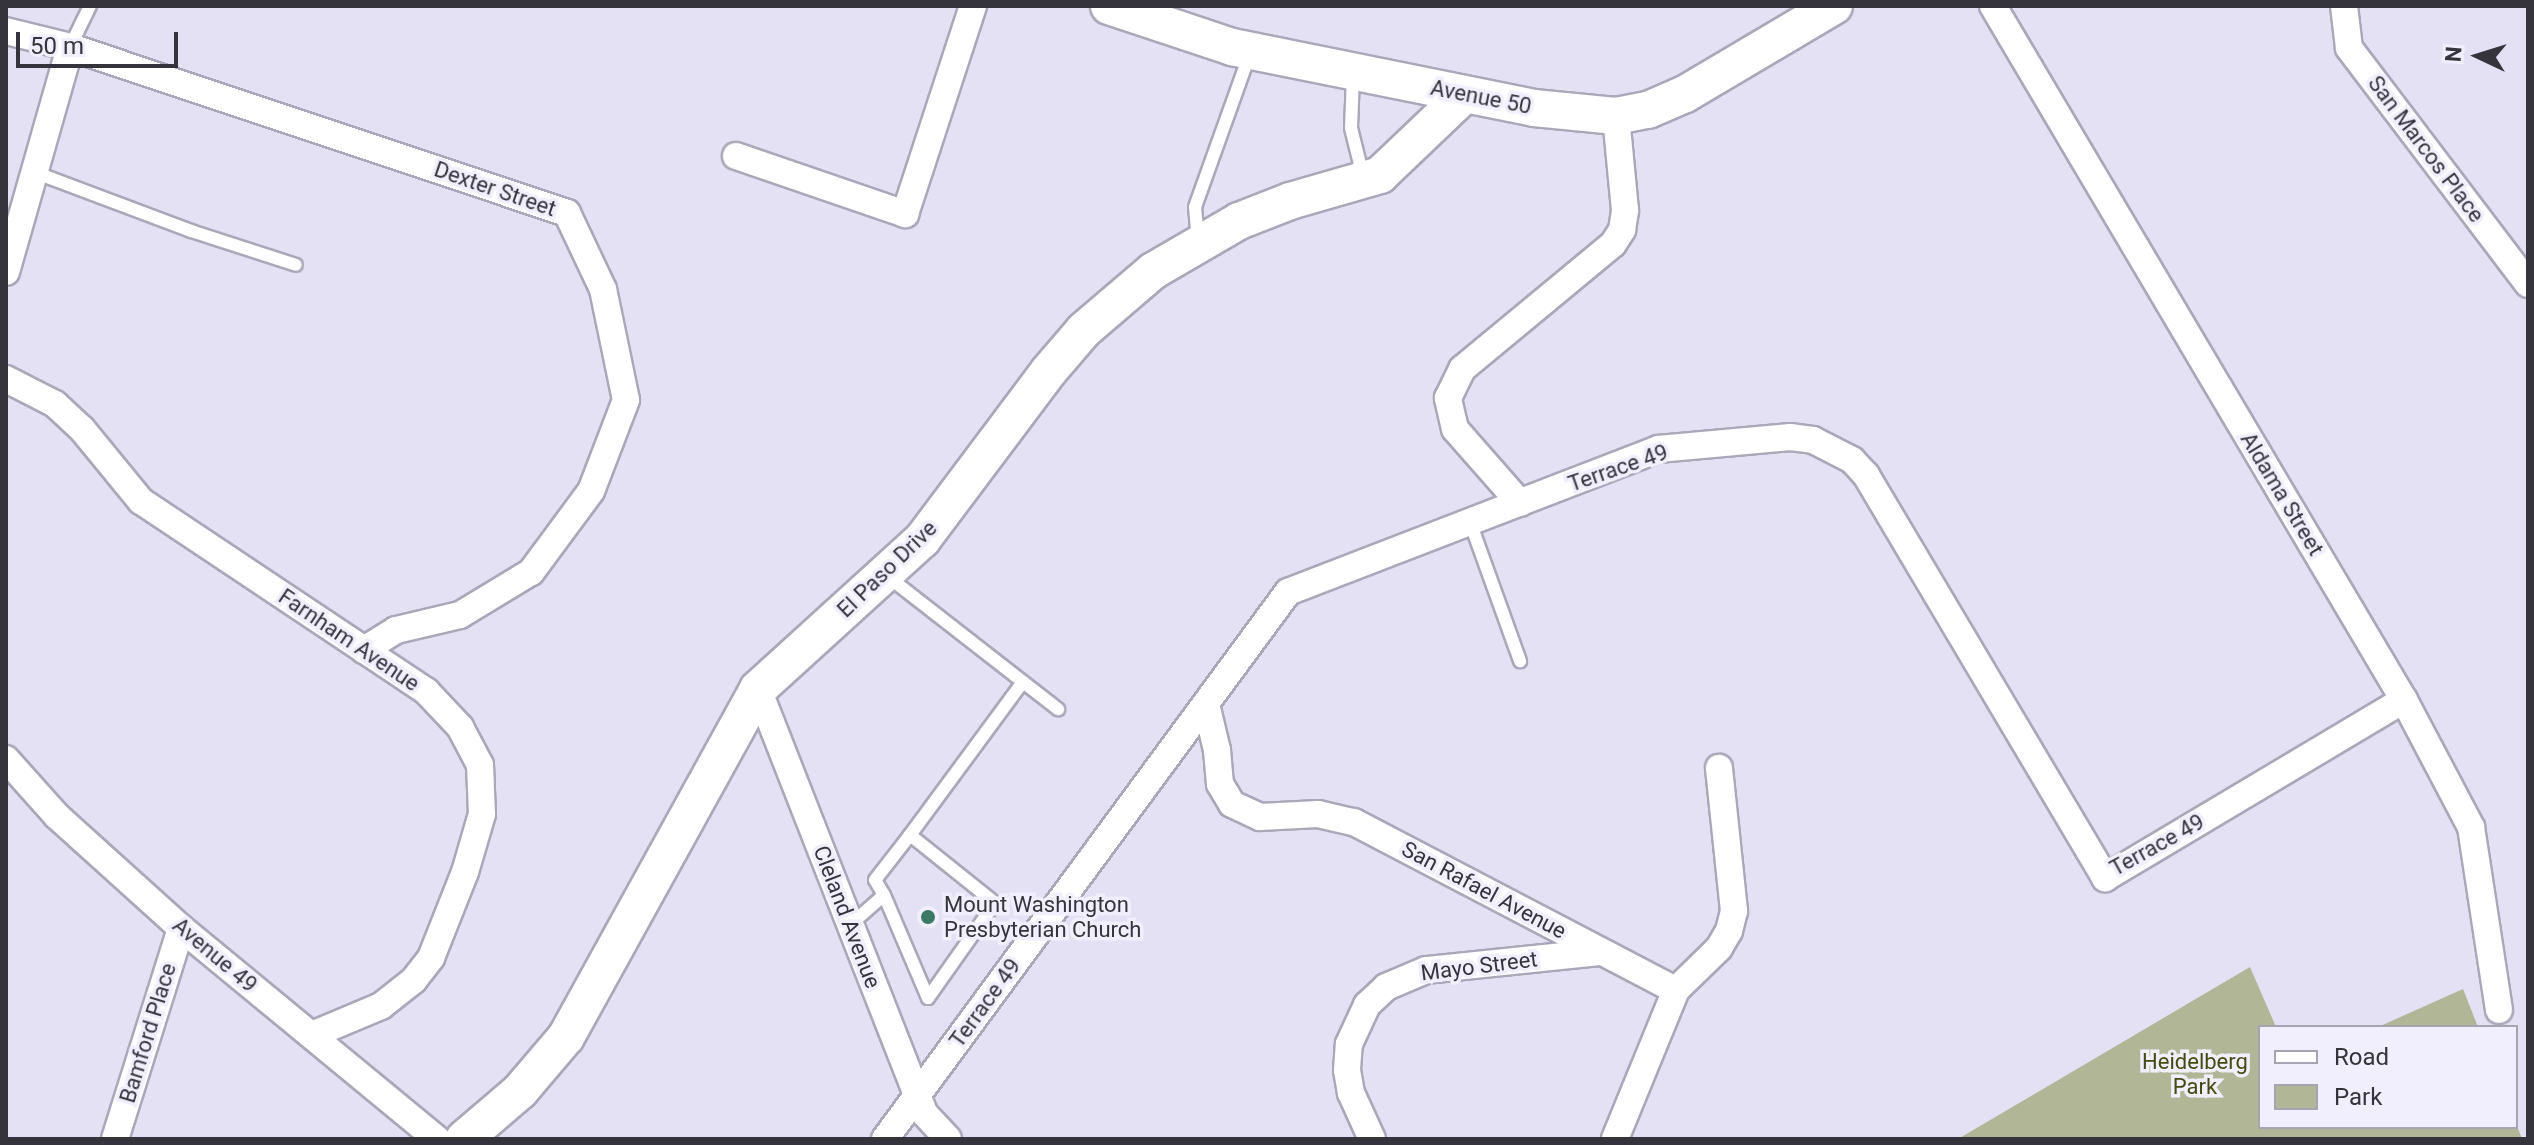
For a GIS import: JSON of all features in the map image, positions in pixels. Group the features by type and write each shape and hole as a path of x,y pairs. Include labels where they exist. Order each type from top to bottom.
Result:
{"street":[{"path":"736,156 905,214 973,6"},
{"name":"Avenue 50","path":"1109,6 1181,31 1251,50 1534,108 1616,116 1648,110 1685,94 1811,12"},
{"name":"Aldama Street","path":"1993,6 2404,700 2471,827 2499,1010"},
{"name":"San Marcos Place","path":"2344,6 2349,48 2528,284"},
{"name":"Dexter Street","path":"6,31 70,47 567,213 603,289 626,400 591,491 531,572 460,615 396,630 364,650"},
{"path":"6,272 70,47"},
{"name":"El Paso Drive","path":"464,1139 520,1091 566,1037 758,689 922,540 1048,372 1084,330 1153,271 1198,242 1239,221 1290,201 1380,175 1465,94"},
{"path":"1520,503 1455,429 1448,398 1462,369 1613,244 1622,230 1625,210 1616,116"},
{"name":"Farnham Avenue","path":"6,379 55,404 82,429 141,501 426,691 460,727 480,765 482,814 443,931 422,969 381,1006 312,1035"},
{"name":"Terrace 49","path":"885,1139 1288,592 1658,449 1790,437 1833,447 1866,475 2105,878 2404,700"},
{"name":"Cleland Avenue","path":"758,689 924,1113 948,1139"},
{"name":"San Rafael Avenue","path":"1206,704 1217,750 1220,784 1232,804 1260,817 1318,814 1354,822 1676,990"},
{"name":"Avenue 49","path":"6,759 57,816 181,928 437,1139"},
{"path":"1615,1134 1676,990 1719,948 1729,931 1734,911 1719,768"},
{"name":"Bamford Place","path":"115,1139 181,928"},
{"name":"Mayo Street","path":"1372,1139 1351,1093 1347,1070 1349,1044 1367,1005 1386,987 1426,970 1601,952"}],"lane":[{"path":"70,47 90,6"},
{"path":"1198,242 1195,207 1251,50"},
{"path":"1353,71 1351,128 1364,179"},
{"path":"34,172 191,231 296,265"},
{"path":"1470,522 1520,661"},
{"path":"885,575 1058,709"},
{"path":"910,835 995,903 928,998 875,880 1023,682"},
{"path":"850,925 884,895"}],"green space":[{"name":"Heidelberg Park","path":"2250,967 2275,1025 2258,1025 2258,1129 2518,1128 2522,1139 1958,1139"},
{"path":"2463,989 2477,1025 2382,1025"}],"place":[{"name":"Mount Washington Presbyterian Church","path":"928,917"}]}
